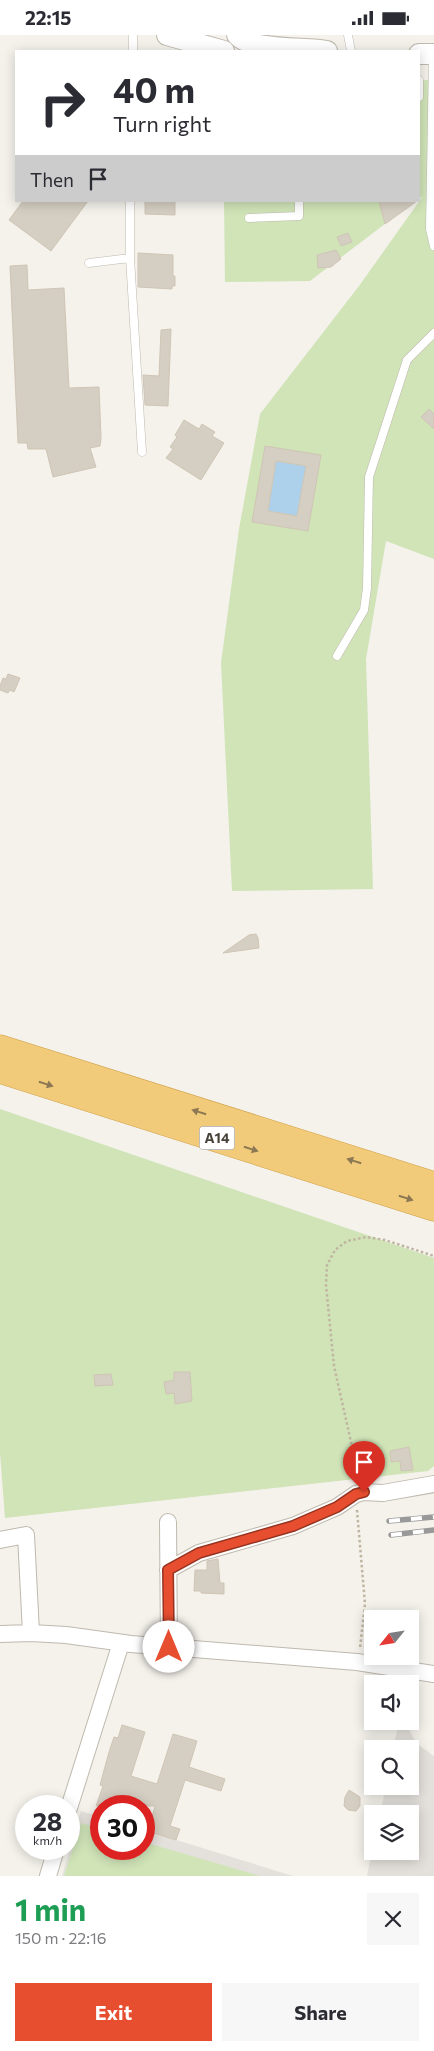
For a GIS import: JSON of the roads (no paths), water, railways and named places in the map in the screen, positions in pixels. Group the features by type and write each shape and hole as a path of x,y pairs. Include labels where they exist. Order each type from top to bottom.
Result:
{"highway":[{"name":"A14","path":"0,1049 434,1186"},
{"name":"A14","path":"0,1069 434,1207"}],"street":[{"path":"167,35 220,50"},
{"path":"237,35 240,39 253,44 321,50"},
{"path":"168,1570 199,1553 293,1526 337,1507 356,1494 364,1492 383,1493 434,1485"},
{"path":"168,1522 169,1647"},
{"path":"0,1540 26,1535 31,1633"},
{"path":"0,1634 31,1633 121,1643 358,1662 434,1674"},
{"path":"73,1795 121,1643"},
{"path":"48,1876 53,1860"}],"lane":[{"path":"133,35 133,50"},
{"path":"348,35 351,50"},
{"path":"429,54 430,229 434,246"},
{"path":"130,202 130,258 142,452"},
{"path":"249,218 299,216 299,202"},
{"path":"89,263 130,258"},
{"path":"337,656 364,610 368,588 369,477 407,360 434,333"}],"water":[{"path":"276,461 306,466 297,516 268,511"}],"railway":[{"path":"389,1521 434,1517"},
{"path":"391,1535 434,1530"}]}
